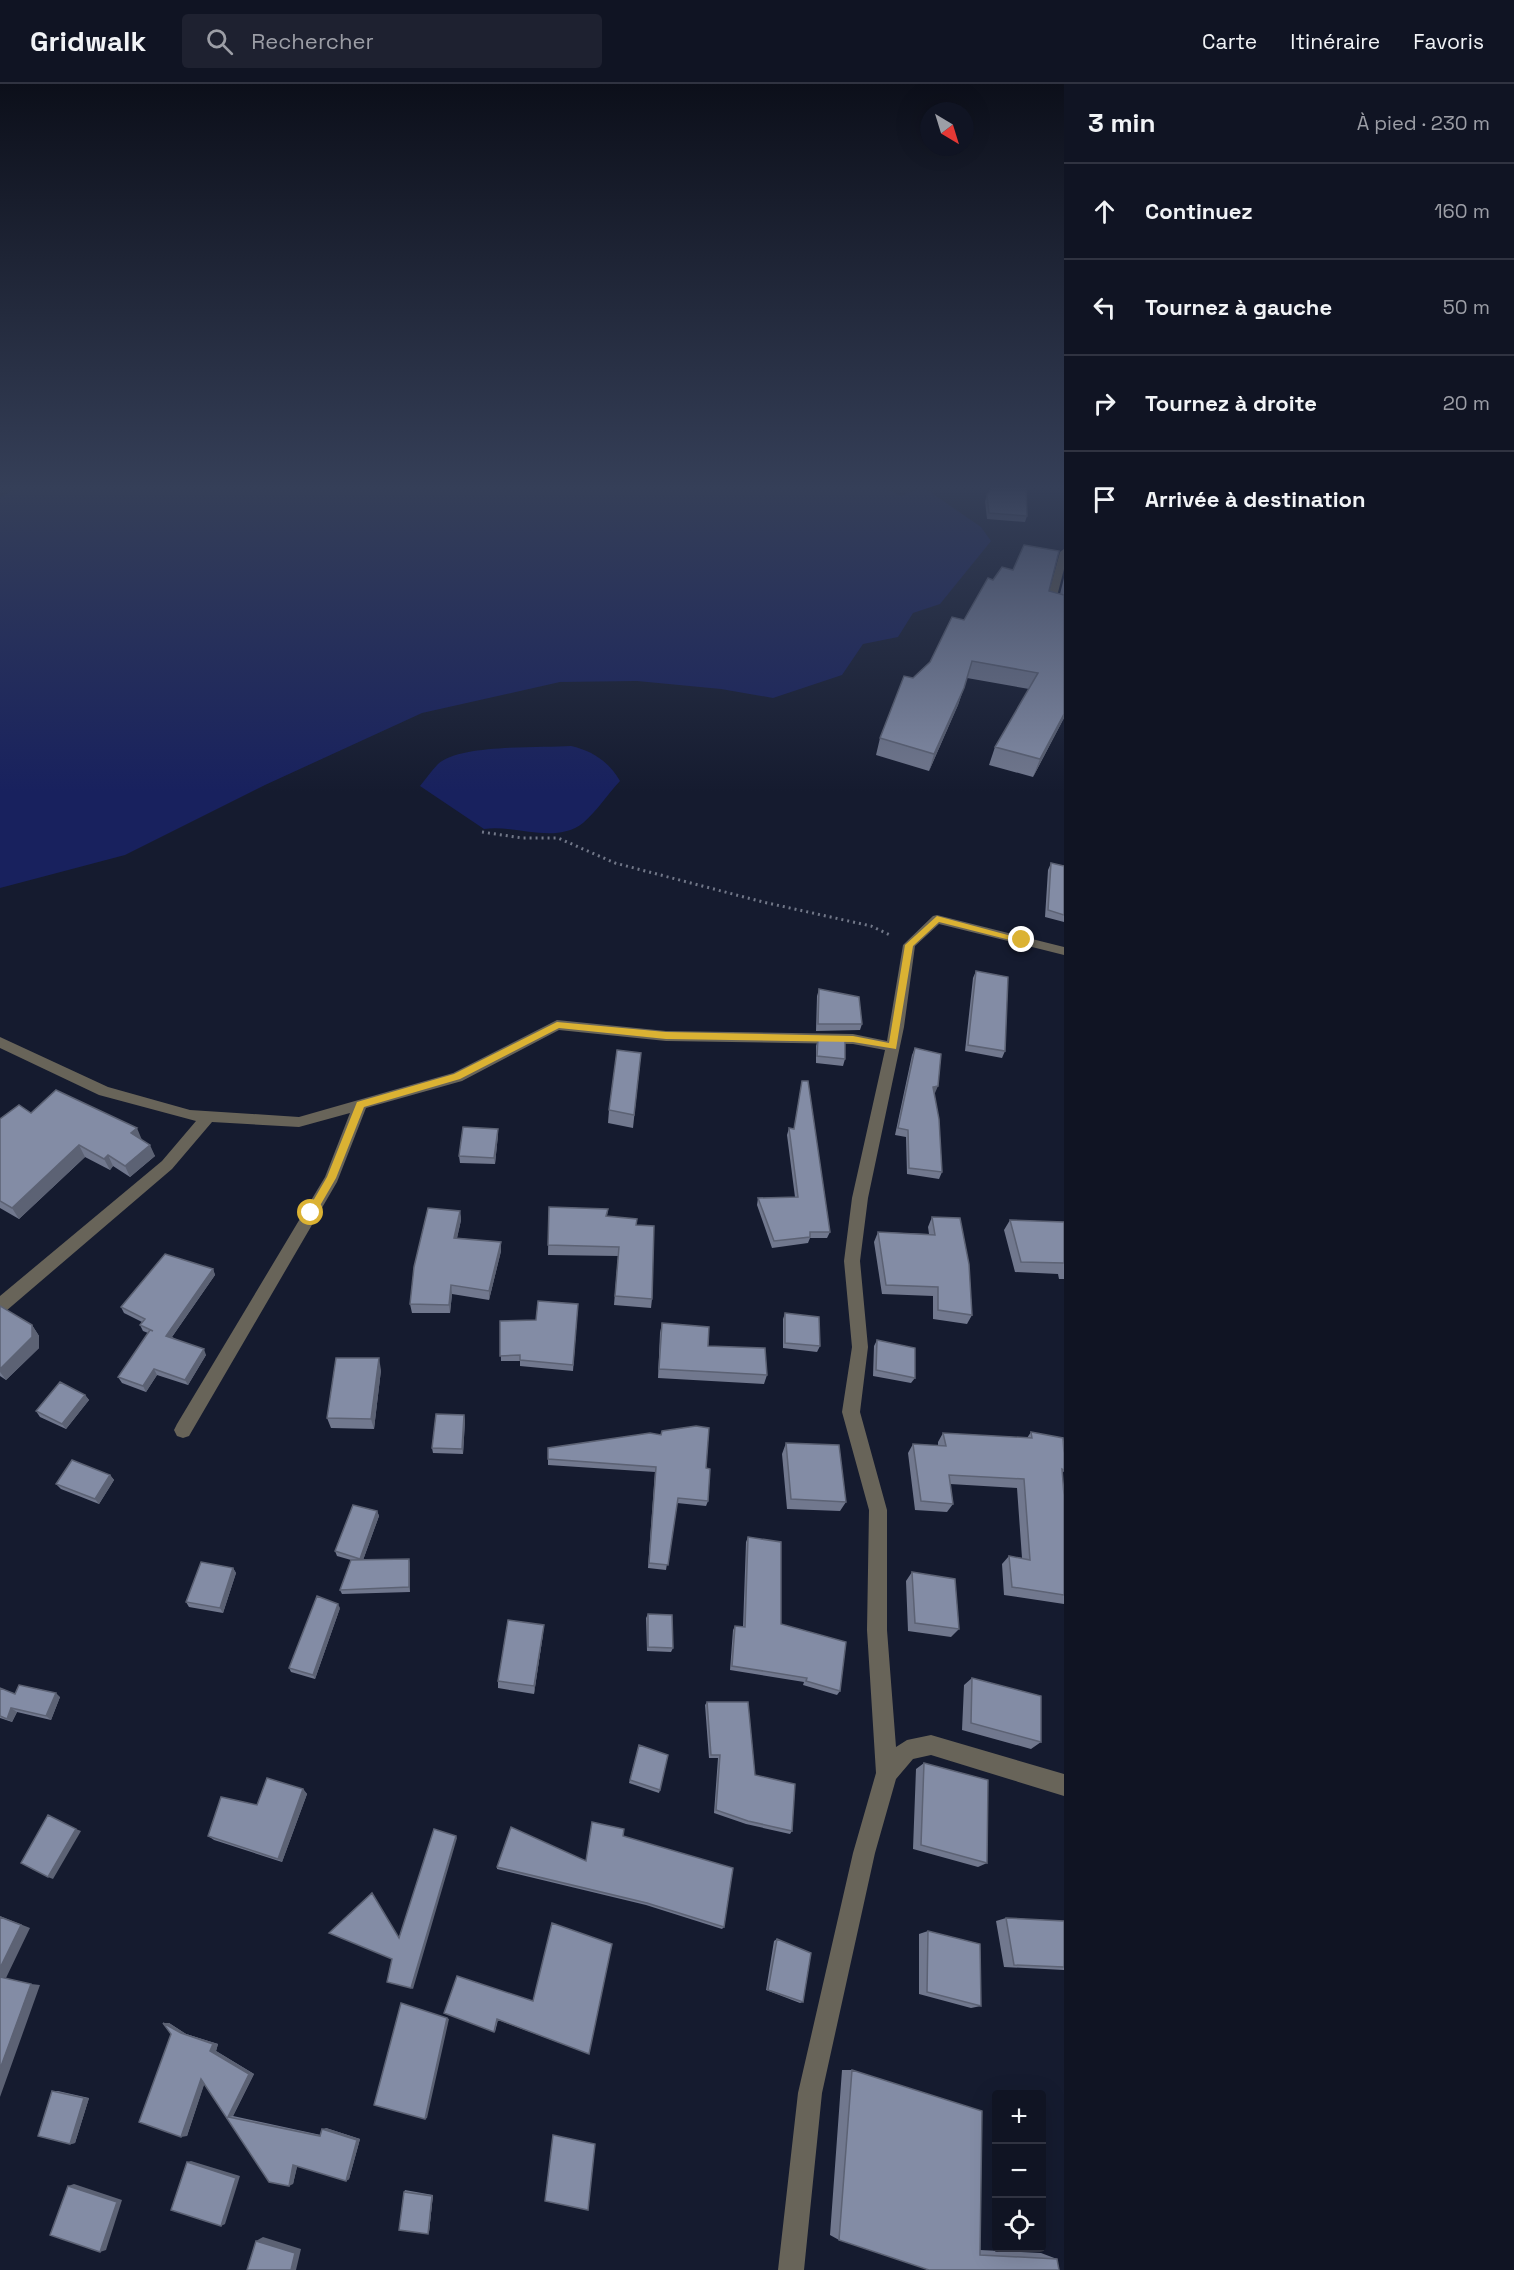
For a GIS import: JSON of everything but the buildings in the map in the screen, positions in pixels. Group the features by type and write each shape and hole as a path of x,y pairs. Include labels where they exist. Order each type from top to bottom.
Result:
{"street":[{"path":"1055,588 1050,606 1064,609"},
{"path":"791,2270 810,2093 864,1853 887,1773 877,1630 878,1510 851,1412 860,1347 852,1261 860,1198 893,1047 909,945 937,919 1064,951"},
{"path":"0,1042 104,1091 190,1115 299,1122 457,1077 557,1025 666,1036 853,1039 893,1047"},
{"path":"183,1430 332,1178 360,1105"},
{"path":"0,1306 167,1165 208,1116"},
{"path":"887,1773 907,1750 931,1745 1064,1785"}],"path":[{"path":"482,832 522,838 558,837 615,863 763,902 871,926 909,945"}],"shaded area":[{"path":"0,588 953,588 940,604 913,613 898,637 863,644 842,675 773,698 721,689 637,681 560,682 422,713 265,785 125,855 0,888"},
{"path":"571,746 600,758 620,781 583,823 560,833 484,829 420,786 438,764 464,753 501,748"}],"route":[{"path":"311,1213 332,1178 360,1105 457,1077 557,1025 666,1036 853,1039 893,1047 909,945 937,919 1022,940"}]}
